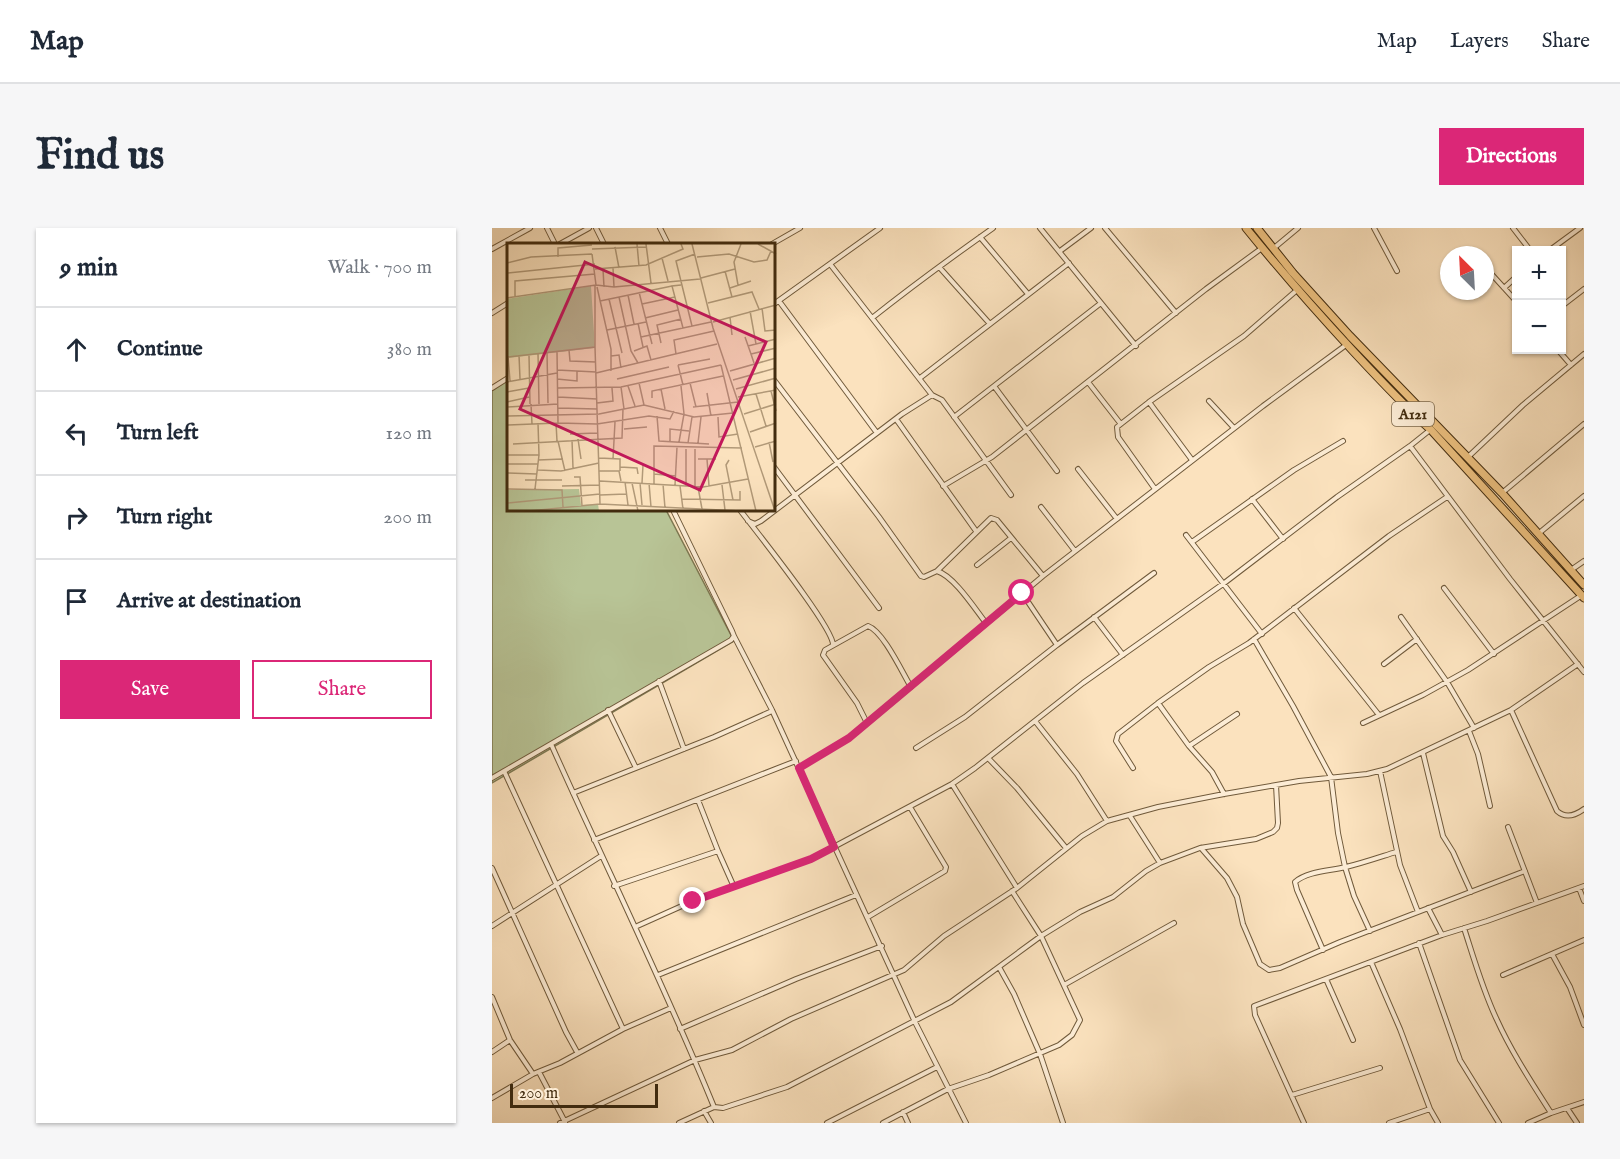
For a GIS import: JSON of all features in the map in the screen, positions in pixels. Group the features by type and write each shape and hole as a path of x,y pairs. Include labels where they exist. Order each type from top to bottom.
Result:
{"highway":[{"name":"A121","path":"1246,228 1298,290 1404,407 1431,430 1583,597"},
{"name":"A121","path":"1257,228 1350,336 1502,494 1584,585"}],"street":[{"path":"492,249 530,228"},
{"path":"547,228 554,243"},
{"path":"562,243 589,228"},
{"path":"596,228 604,243"},
{"path":"660,228 668,243"},
{"path":"774,243 800,228"},
{"path":"776,303 880,228"},
{"path":"872,318 914,284 940,268 993,228"},
{"path":"1040,228 1136,346"},
{"path":"1060,251 1091,228"},
{"path":"1105,228 1176,313"},
{"path":"1274,249 1298,228"},
{"path":"1374,228 1397,271"},
{"path":"1513,228 1527,246"},
{"path":"1555,246 1580,228"},
{"path":"980,237 1028,294"},
{"path":"943,486 986,461 1262,248"},
{"path":"920,378 1069,263"},
{"path":"830,264 932,395 942,400 1011,495"},
{"path":"940,268 990,324"},
{"path":"1494,277 1515,300"},
{"path":"1504,288 1512,281"},
{"path":"1566,303 1584,289"},
{"path":"1155,489 1118,437 1116,432 1120,423 1244,336 1298,290"},
{"path":"779,301 877,433"},
{"path":"954,417 1101,303"},
{"path":"492,313 507,304"},
{"path":"799,768 840,744 1043,576 1192,460 1347,344"},
{"path":"1561,354 1571,365"},
{"path":"1467,458 1523,405 1584,354"},
{"path":"492,388 507,379"},
{"path":"1088,382 1120,423"},
{"path":"776,383 921,576 924,578 937,571 987,520 995,518 1043,576"},
{"path":"994,386 1057,471"},
{"path":"776,511 877,433 932,395"},
{"path":"1209,401 1234,428"},
{"path":"1149,402 1192,460"},
{"path":"896,419 976,531"},
{"path":"1502,494 1584,424"},
{"path":"635,927 693,901 811,859 952,783 1123,655 1224,584 1337,497 1431,430"},
{"path":"1192,542 1294,470 1343,441"},
{"path":"1410,446 1584,672"},
{"path":"1078,469 1117,519"},
{"path":"776,470 879,608"},
{"path":"1538,535 1584,496"},
{"path":"1133,768 1116,738 1158,703 1209,667 1262,634 1389,536 1447,497"},
{"path":"1252,499 1283,539"},
{"path":"1041,507 1075,551"},
{"path":"674,512 772,710 856,895 895,974 915,1022 966,1123"},
{"path":"741,512 818,614 831,636 832,646"},
{"path":"748,521 755,524 761,522 774,512"},
{"path":"1186,535 1262,634"},
{"path":"976,565 1011,538"},
{"path":"1570,570 1584,561"},
{"path":"937,571 941,572 959,590 986,623"},
{"path":"916,748 965,717 1154,573"},
{"path":"1444,588 1494,654"},
{"path":"1022,593 1057,645"},
{"path":"1363,723 1447,682 1583,597"},
{"path":"1294,609 1379,715"},
{"path":"1094,617 1123,655"},
{"path":"1401,617 1447,682 1474,728"},
{"path":"867,723 857,703 823,655 825,650 868,626 872,627 911,687"},
{"path":"492,778 731,640 734,636"},
{"path":"1254,639 1331,777 1345,867 1354,896 1370,931"},
{"path":"1384,664 1417,639"},
{"path":"539,1072 563,1122 695,1060 732,1050 792,1019 903,970 944,936 1017,888 1066,848 1107,821 1158,807 1224,794 1380,771 1423,753 1511,710 1578,664"},
{"path":"658,681 684,749"},
{"path":"1158,703 1212,772 1224,794"},
{"path":"608,710 636,768"},
{"path":"573,793 684,749 772,710"},
{"path":"1511,710 1557,811 1566,816 1577,815 1584,809"},
{"path":"1190,746 1237,714"},
{"path":"1035,722 1077,774 1107,821"},
{"path":"1469,731 1478,754 1490,806"},
{"path":"551,744 614,886 658,975 714,1107"},
{"path":"1423,753 1443,836 1471,892"},
{"path":"988,758 1017,788 1066,848"},
{"path":"594,840 796,761"},
{"path":"504,771 622,1029"},
{"path":"1380,771 1396,852 1418,912"},
{"path":"952,783 1017,888"},
{"path":"679,1123 714,1107 723,1108 787,1087 915,1022 956,999 1041,936 1080,912 1113,897 1160,863 1200,848 1256,839 1273,832 1278,823 1276,785"},
{"path":"698,800 734,887"},
{"path":"868,917 945,871 946,867 910,807"},
{"path":"1130,816 1160,863"},
{"path":"1508,827 1537,903"},
{"path":"1200,848 1227,878 1243,924 1263,967 1269,970 1280,968 1525,871"},
{"path":"614,886 718,851"},
{"path":"1323,950 1295,882 1318,873 1396,852"},
{"path":"492,926 602,856"},
{"path":"492,868 577,1052"},
{"path":"1304,1123 1255,1015 1254,1006 1442,934 1582,887 1584,901"},
{"path":"883,1123 948,1089 989,1076 1040,1054 1059,1045 1072,1035 1080,1020 1041,936 1012,891"},
{"path":"658,975 856,895"},
{"path":"1428,908 1442,934"},
{"path":"1064,985 1174,923"},
{"path":"1464,928 1497,1020 1515,1056 1551,1113"},
{"path":"1503,975 1584,939"},
{"path":"1419,944 1460,1060 1499,1123"},
{"path":"680,1029 796,979 882,946"},
{"path":"1552,954 1570,987 1584,1025"},
{"path":"1371,962 1400,1029 1430,1109 1438,1123"},
{"path":"999,967 1014,994 1040,1054 1063,1123"},
{"path":"1326,979 1353,1040"},
{"path":"492,997 510,1040 533,1074"},
{"path":"492,1098 533,1074 560,1063 622,1029 671,1008"},
{"path":"492,1052 510,1040"},
{"path":"827,1123 938,1067"},
{"path":"1292,1095 1380,1068"},
{"path":"1528,1123 1584,1102"},
{"path":"1567,1108 1577,1123"},
{"path":"1389,1123 1430,1109"},
{"path":"704,1111 711,1123"},
{"path":"903,1112 908,1123"}],"green space":[{"path":"507,381 507,512 667,512 734,641 492,783 492,391"}],"route":[{"path":"693,901 811,859 834,847 799,768 849,738 1022,593"}]}
